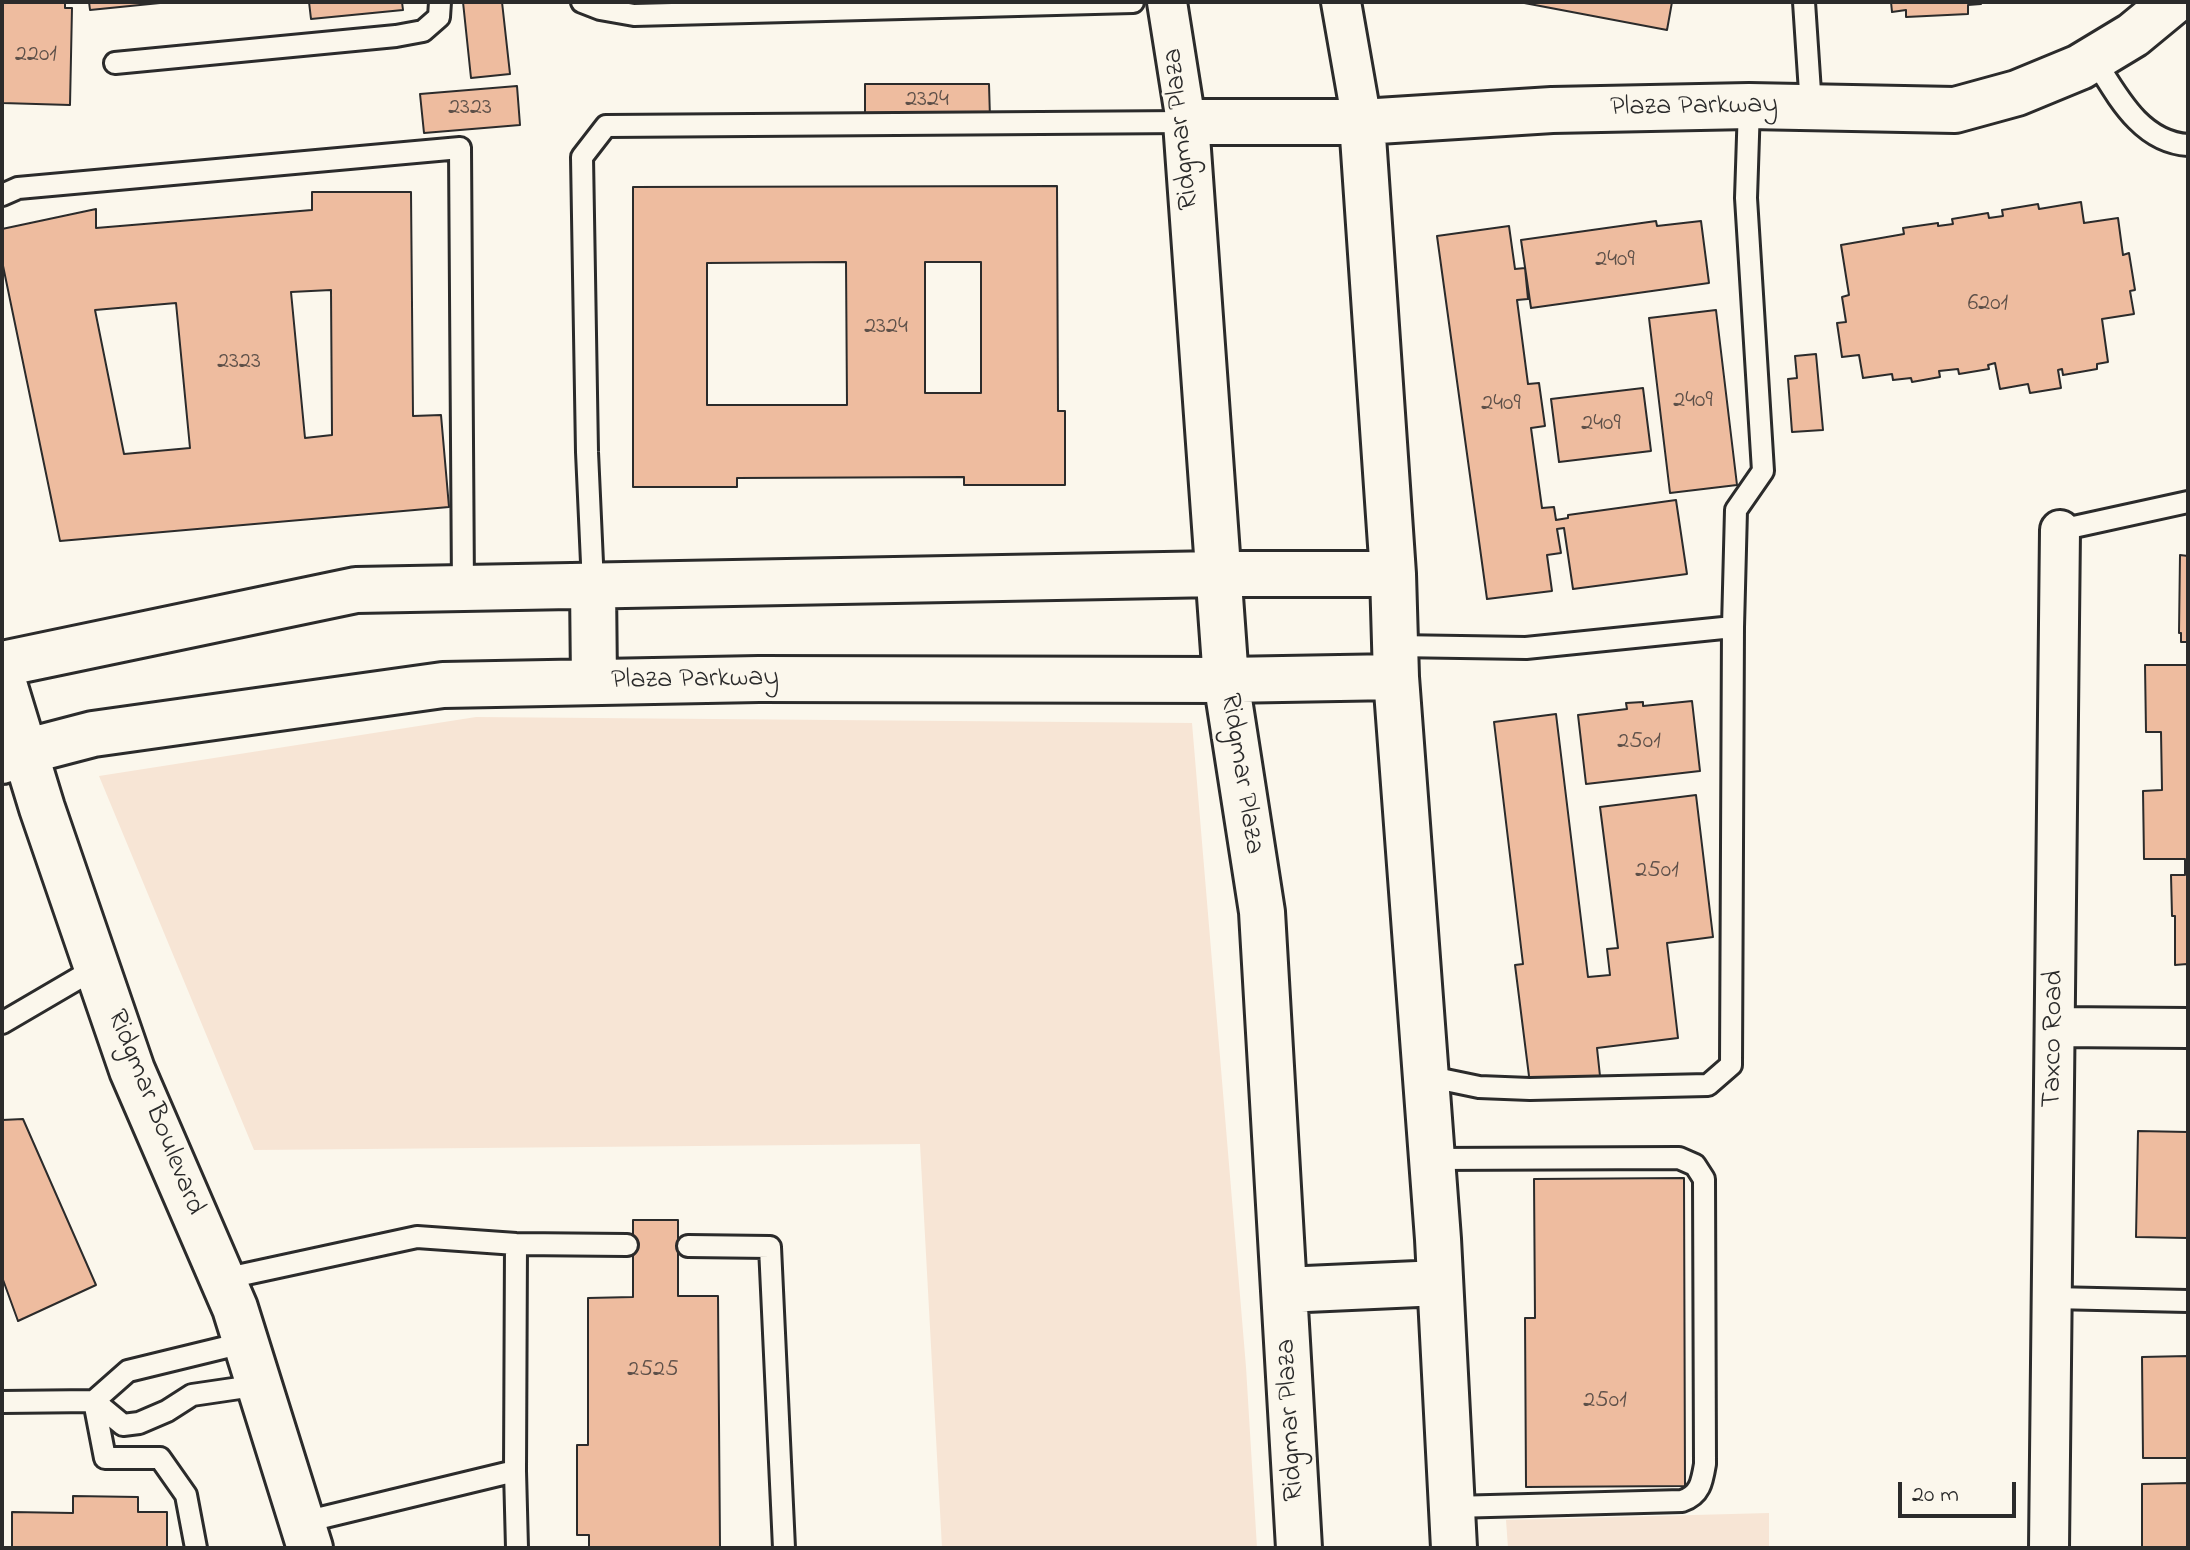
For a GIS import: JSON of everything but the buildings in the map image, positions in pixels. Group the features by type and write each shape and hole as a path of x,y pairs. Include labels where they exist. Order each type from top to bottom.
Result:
{"street":[{"name":"Ridgmar Plaza","path":"1167,2 1186,122 1226,680 1262,912 1299,1548"},
{"path":"1341,2 1362,122 1393,574 1395,662 1432,1159 1453,1527"},
{"name":"Plaza Parkway","path":"1186,122 1362,122 1552,110 1749,106 1955,110 2017,93 2094,59 2133,35 2173,2"},
{"name":"Taxco Road","path":"2049,1548 2060,530"},
{"path":"2,664 356,590 1218,574 1393,574"},
{"path":"593,585 594,682"},
{"name":"Plaza Parkway","path":"13,756 93,734 443,685 759,679 1226,680 1395,662"},
{"name":"Ridgmar Boulevard","path":"2,677 13,756 96,968 132,1070 223,1279 247,1342 307,1535"},
{"path":"2055,1027 2188,1028"},
{"path":"1284,1290 1440,1283"}],"lane":[{"path":"115,63 423,31 439,17 440,2"},
{"path":"582,2 600,9 634,15 1133,2"},
{"path":"1804,2 1811,107"},
{"path":"2094,59 2130,114 2151,133 2178,145 2188,145"},
{"path":"1426,1076 1479,1087 1708,1085 1731,1065 1736,510 1763,471 1746,198 1749,106"},
{"path":"593,585 582,157 606,126 1186,122"},
{"path":"2,195 18,188 460,148 463,588"},
{"path":"2060,530 2188,502"},
{"path":"1395,662 1733,627"},
{"path":"2,1023 96,968"},
{"path":"1432,1159 1679,1158 1695,1165 1704,1179 1705,1464 1702,1484 1693,1497 1682,1501 1453,1527"},
{"path":"223,1279 417,1237 516,1244 627,1245"},
{"path":"516,1244 517,1548"},
{"path":"688,1246 770,1247 784,1548"},
{"path":"2052,1298 2188,1301"},
{"path":"94,1401 128,1371 247,1342"},
{"path":"2,1402 94,1401 123,1425 153,1417 192,1395 260,1385"},
{"path":"94,1401 105,1458 160,1458 186,1495 196,1548"},
{"path":"307,1535 515,1471"}],"shaded area":[{"path":"476,717 1192,723 1246,1367 1257,1548 942,1548 920,1144 254,1150 99,776"},
{"path":"1769,1513 1769,1548 1508,1548 1506,1520"}]}
